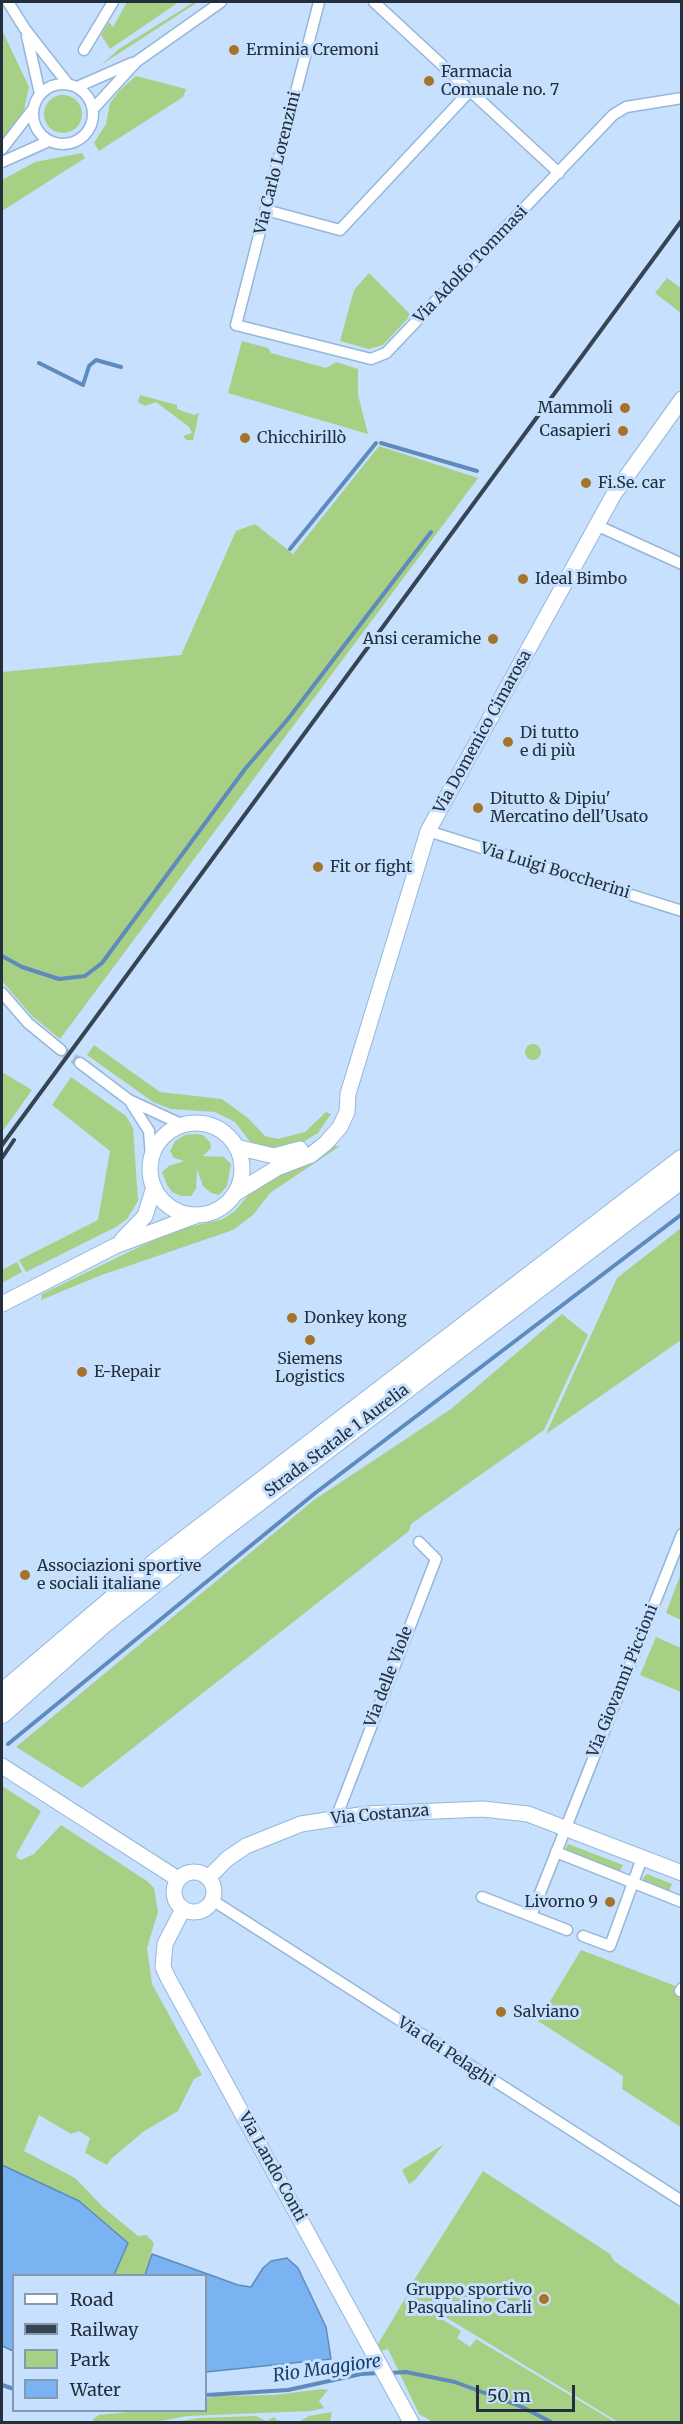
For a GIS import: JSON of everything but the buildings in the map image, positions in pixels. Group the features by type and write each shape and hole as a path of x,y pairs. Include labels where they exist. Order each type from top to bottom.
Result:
{"highway":[{"name":"Strada Statale 1 Aurelia","path":"2,1694 156,1563 681,1160"},
{"name":"Strada Statale 1 Aurelia","path":"2,1713 101,1625 219,1531 681,1178"}],"street":[{"path":"2,162 49,141 68,144 81,139 90,128 93,109 88,96 73,86 25,29 8,2"},
{"path":"84,50 113,2"},
{"path":"93,109 136,62 221,2"},
{"name":"Via Carlo Lorenzini","path":"236,325 319,2"},
{"path":"374,2 559,173"},
{"path":"25,29 40,94"},
{"path":"2,149 33,109 40,94 53,86 73,86 136,62"},
{"path":"266,210 340,230 469,92"},
{"name":"Via Adolfo Tommasi","path":"236,325 371,359 386,354 621,110 681,98"},
{"path":"33,109 38,131 49,141"},
{"name":"Via Domenico Cimarosa","path":"236,1193 277,1168 311,1155 326,1143 345,1118 348,1094 429,831 614,494 681,399"},
{"path":"596,525 681,564"},
{"name":"Via Luigi Boccherini","path":"429,831 681,910"},
{"path":"2,993 28,1023 61,1050"},
{"path":"80,1063 129,1100 183,1125"},
{"name":"Via Domenico Cimarosa","path":"236,1146 274,1156 300,1150 323,1133 348,1094"},
{"path":"129,1100 149,1131 151,1177 154,1188 171,1208 196,1215"},
{"path":"2,1304 115,1246 196,1215 218,1210 236,1193 243,1165 236,1146 227,1134 213,1126 192,1123 183,1125 164,1136 151,1157"},
{"path":"115,1246 146,1216 154,1188"},
{"name":"Via Giovanni Piccioni","path":"565,1828 681,1534"},
{"name":"Via delle Viole","path":"336,1818 436,1558 419,1542"},
{"path":"2,1766 178,1879"},
{"name":"Via Costanza","path":"208,1878 227,1859 265,1837 302,1824 336,1818 483,1809 528,1814 681,1873"},
{"path":"531,1916 565,1828"},
{"path":"556,1852 681,1902"},
{"path":"583,1936 610,1947 642,1858"},
{"path":"195,1871 208,1878 213,1888 212,1900 199,1911 183,1909 174,1893 178,1879 195,1871"},
{"path":"482,1897 567,1930"},
{"name":"Via dei Pelaghi","path":"212,1900 521,2100 681,2200"},
{"name":"Via Lando Conti","path":"183,1909 165,1944 163,1967 411,2422"}],"green space":[{"path":"127,2 179,2 110,49 101,35 109,22 113,27"},
{"path":"194,2 198,2 101,65 119,49"},
{"path":"2,30 29,87 24,110 14,130 2,138"},
{"path":"136,76 186,89 183,97 99,151 94,143 106,124 110,103 120,90"},
{"path":"63,95 77,100 82,114 77,128 63,133 49,128 44,114 49,100"},
{"path":"82,153 85,158 2,211 2,180 35,162"},
{"path":"369,273 411,315 383,345 369,349 340,341 354,290"},
{"path":"667,278 681,288 681,313 655,293"},
{"path":"242,341 268,348 271,353 326,368 336,362 358,369 358,395 368,434 228,393"},
{"path":"140,395 177,405 177,409 194,415 199,413 193,440 186,440 183,436 192,433 189,427 156,402 145,406 138,402"},
{"path":"379,446 478,478 60,1039 32,1016 2,981 2,672 181,655 236,531 255,524 293,554"},
{"path":"530,1044 536,1044 541,1052 539,1058 530,1060 525,1055 525,1049"},
{"path":"94,1045 160,1092 222,1099 248,1118 265,1136 278,1139 305,1132 326,1112 331,1114 318,1133 300,1144 277,1150 251,1143 235,1122 215,1112 171,1109 153,1102 87,1055"},
{"path":"2,1072 32,1090 2,1132"},
{"path":"71,1077 126,1116 133,1128 138,1201 127,1219 116,1227 26,1272 19,1260 98,1220 110,1151 52,1105"},
{"path":"185,1135 203,1135 210,1142 211,1148 203,1156 224,1157 231,1164 227,1186 219,1195 211,1193 203,1186 197,1169 196,1189 191,1196 181,1196 172,1192 167,1185 162,1172 169,1166 184,1161 174,1158 170,1151 175,1141"},
{"path":"334,1146 340,1146 270,1193 253,1215 233,1230 99,1276 41,1300 42,1294 176,1230 223,1219 235,1211 250,1193 283,1172 315,1161"},
{"path":"681,1228 681,1340 546,1434 617,1278"},
{"path":"17,1262 22,1272 2,1283 2,1270"},
{"path":"562,1314 588,1335 544,1430 411,1524 409,1531 82,1788 16,1747 314,1500 451,1409"},
{"path":"681,1573 681,1620 666,1613"},
{"path":"656,1637 681,1648 681,1692 640,1675"},
{"path":"2,1786 41,1811 16,1855 17,1858 21,1860 34,1854 61,1825 147,1881 154,1888 158,1912 147,1948 152,1984 202,2075 194,2079 178,2111 143,2132 107,2165 85,2153 90,2138 79,2131 71,2134 39,2115 24,2151 75,2178 104,2208 138,2236 146,2235 154,2243 145,2274 114,2274 79,2201 2,2165"},
{"path":"568,1844 623,1865 620,1871 565,1850"},
{"path":"647,1874 672,1884 669,1891 645,1882 643,1878"},
{"path":"581,1950 681,1988 681,2127 622,2089 623,2076 538,2021"},
{"path":"444,2144 415,2180 409,2184 402,2170"},
{"name":"Gruppo sportivo Pasqualino Carli","path":"483,2171 610,2254 614,2261 681,2306 681,2422 618,2422 406,2293"},
{"path":"406,2297 461,2331 457,2338 470,2347 476,2339 615,2422 433,2422 419,2414 388,2349 381,2351 378,2344"},
{"path":"328,2390 319,2401 324,2408 311,2411 187,2416 155,2422 97,2422 92,2420 99,2415 129,2412 207,2412 207,2399 214,2396 275,2395"},
{"path":"332,2412 330,2422 298,2422 309,2416"},
{"path":"256,2416 266,2421 274,2417 277,2420 288,2422 174,2422 200,2418"}],"water":[{"path":"2,2165 79,2201 128,2243 114,2274 12,2274 12,2351 2,2346"},
{"path":"152,2254 238,2285 251,2287 263,2268 271,2261 287,2258 298,2268 326,2327 331,2359 207,2372 207,2274 145,2274"}],"waterway":[{"path":"39,363 83,385 89,366 96,360 121,367"},
{"path":"290,549 376,443"},
{"path":"381,443 477,471"},
{"path":"2,956 22,967 59,979 85,976 102,963 245,769 288,719 431,532"},
{"path":"8,1744 314,1494 682,1214"},
{"name":"Rio Maggiore","path":"390,2373 406,2372 455,2382 522,2407 551,2422"},
{"name":"Rio Maggiore","path":"207,2395 288,2390 361,2374 379,2373"},
{"name":"Rio Maggiore","path":"2,2385 12,2388"}],"tunnel":[{"path":"61,1050 80,1063"}],"railway":[{"path":"2,1145 682,220"},
{"path":"2,1158 14,1140"}],"place":[{"name":"Erminia Cremoni","path":"234,50"},
{"name":"Farmacia Comunale no. 7","path":"429,81"},
{"name":"Mammoli","path":"625,408"},
{"name":"Casapieri","path":"623,431"},
{"name":"Chicchirillò","path":"245,438"},
{"name":"Fi.Se. car","path":"586,483"},
{"name":"Ideal Bimbo","path":"523,579"},
{"name":"Ansi ceramiche","path":"493,639"},
{"name":"Di tutto e di più","path":"508,742"},
{"name":"Ditutto & Dipiu' Mercatino dell'Usato","path":"478,808"},
{"name":"Fit or fight","path":"318,867"},
{"name":"Donkey kong","path":"292,1318"},
{"name":"Siemens Logistics","path":"310,1340"},
{"name":"E-Repair","path":"82,1372"},
{"name":"Associazioni sportive e sociali italiane","path":"25,1575"},
{"name":"Livorno 9","path":"610,1902"},
{"name":"Salviano","path":"501,2012"},
{"name":"Gruppo sportivo Pasqualino Carli","path":"544,2299"}]}
